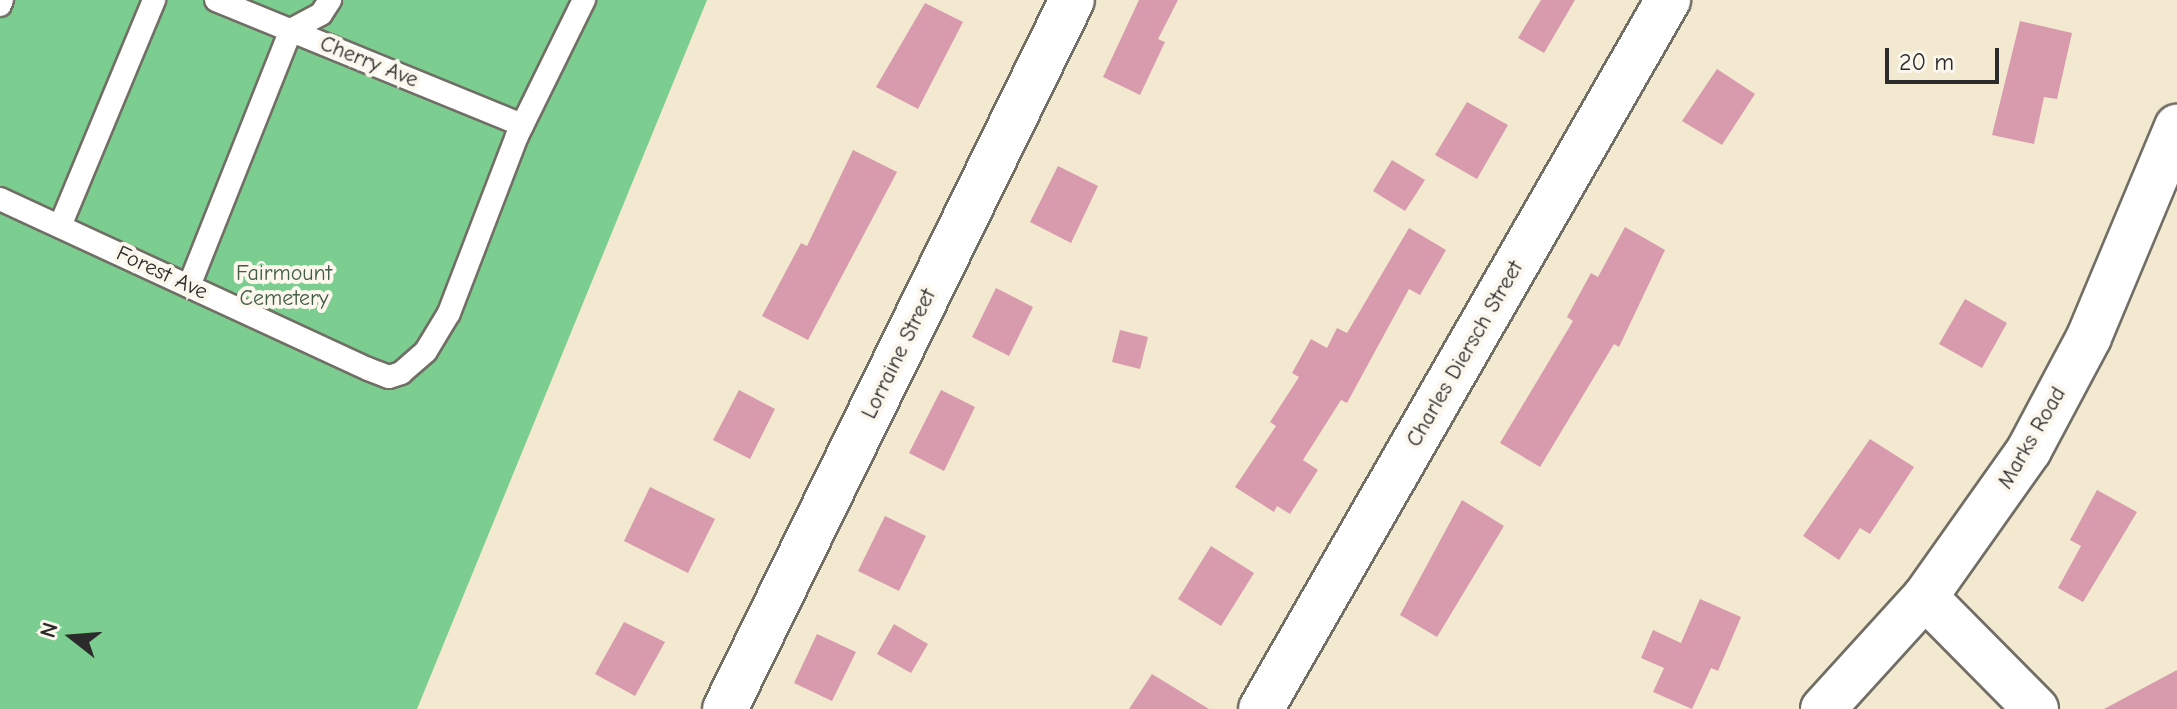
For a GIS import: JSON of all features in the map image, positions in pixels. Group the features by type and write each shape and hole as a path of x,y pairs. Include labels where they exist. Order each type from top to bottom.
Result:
{"street":[{"name":"Lorraine Street","path":"725,709 1072,0"},
{"name":"Charles Diersch Street","path":"1261,709 1668,0"},
{"name":"Marks Road","path":"1823,709 1925,597 2029,450 2095,322 2177,127"},
{"path":"1925,597 2036,709"}],"lane":[{"path":"60,226 154,0"},
{"name":"Cherry Ave","path":"216,0 522,125"},
{"path":"189,286 291,30 321,14 330,0"},
{"path":"522,125 584,0"},
{"name":"Forest Ave","path":"0,199 389,377 401,373 435,338 459,291 522,125"}],"green space":[{"name":"Fairmount Cemetery","path":"0,0 707,0 417,709 0,709"}],"building":[{"path":"1139,0 1178,0 1158,39 1165,42 1140,95 1103,77"},
{"path":"1541,0 1575,0 1544,53 1518,38"},
{"path":"925,3 963,22 918,109 876,87"},
{"path":"2020,21 2072,33 2057,99 2044,97 2034,144 1992,135"},
{"path":"1717,69 1755,94 1722,145 1682,121"},
{"path":"1467,102 1508,125 1477,179 1435,155"},
{"path":"853,150 897,172 808,340 762,316 801,243 807,246"},
{"path":"1392,160 1425,180 1405,211 1373,191"},
{"path":"1058,166 1098,186 1071,243 1030,222"},
{"path":"1625,227 1665,250 1619,347 1614,344 1540,467 1500,443 1573,321 1567,317 1591,273 1598,277"},
{"path":"1409,228 1446,250 1420,295 1409,289 1347,403 1341,400 1303,460 1318,470 1290,514 1277,506 1274,512 1235,487 1276,426 1270,422 1299,377 1292,373 1311,339 1327,348 1337,328 1347,333"},
{"path":"996,288 1033,307 1009,356 972,337"},
{"path":"1965,299 2007,323 1982,368 1939,344"},
{"path":"1120,330 1148,337 1140,369 1112,362"},
{"path":"739,390 775,409 750,459 713,440"},
{"path":"941,390 975,407 944,471 909,453"},
{"path":"1870,439 1914,467 1870,534 1860,528 1839,560 1803,536"},
{"path":"650,487 715,519 688,573 624,541"},
{"path":"2097,490 2137,512 2083,602 2058,588 2081,546 2070,540"},
{"path":"1462,500 1504,526 1437,637 1400,615"},
{"path":"885,516 926,536 899,591 858,571"},
{"path":"1211,546 1254,573 1221,626 1178,599"},
{"path":"1700,599 1741,617 1718,671 1711,668 1692,709 1653,692 1664,668 1641,658 1653,630 1681,643"},
{"path":"624,622 665,642 635,696 595,674"},
{"path":"894,624 928,644 911,673 877,654"},
{"path":"817,634 856,652 832,701 794,683"},
{"path":"2177,670 2177,709 2104,709"},
{"path":"1152,674 1209,709 1129,709"}]}
